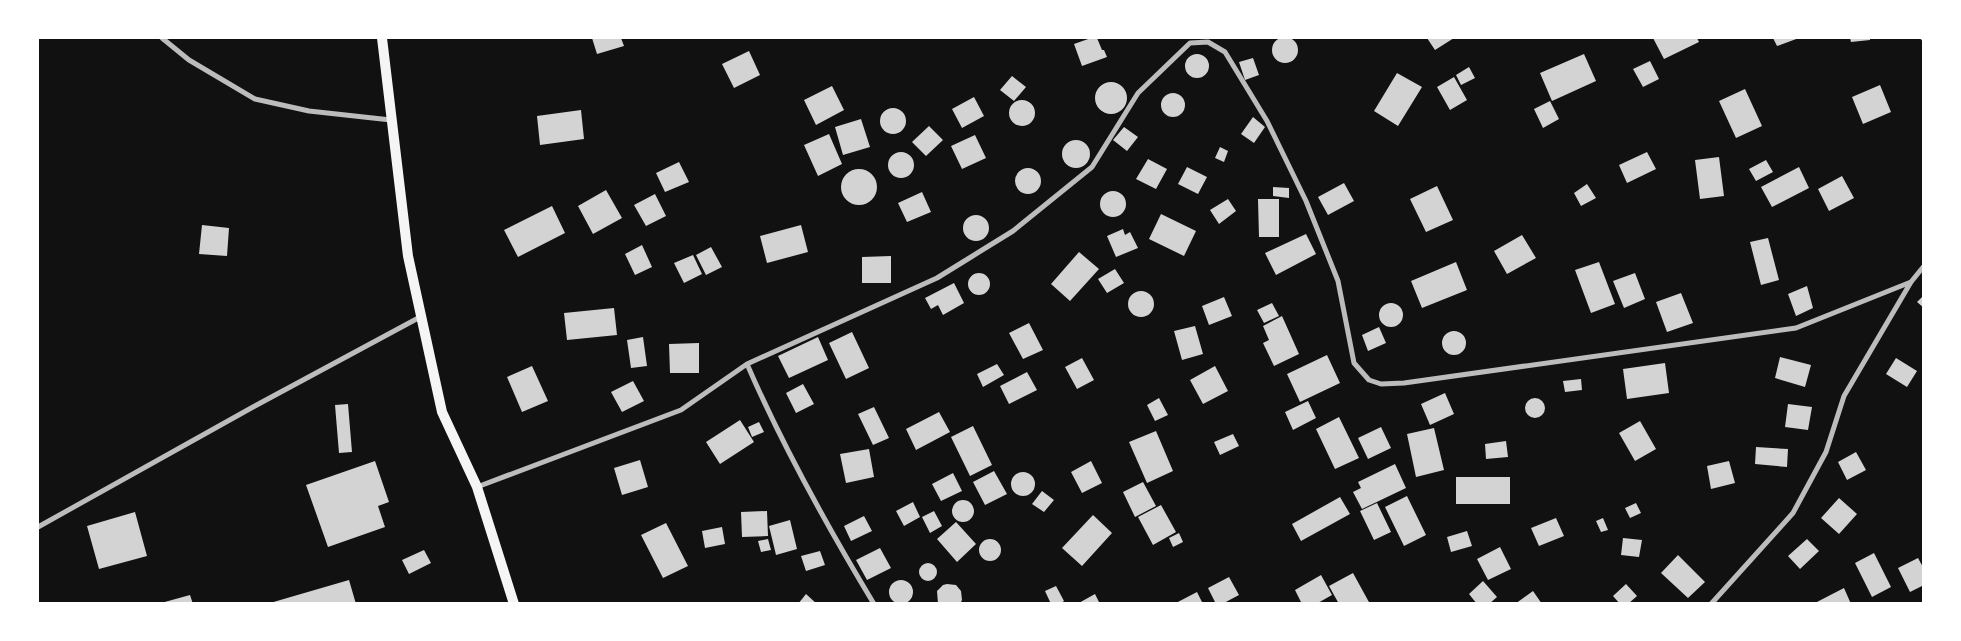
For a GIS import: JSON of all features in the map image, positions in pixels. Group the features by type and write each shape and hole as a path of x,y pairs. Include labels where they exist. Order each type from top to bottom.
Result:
{"main road":[{"path":"382,38 408,256 442,412 477,487 514,604"}],"street":[{"path":"162,38 189,60 255,99 310,111 392,120"},
{"path":"477,487 682,410 747,364 937,278 1012,231 1092,167 1138,93 1190,43 1208,42 1225,52 1267,121 1306,201 1338,281 1354,363 1369,380 1381,384 1404,383 1796,328 1911,282"},
{"path":"1711,604 1793,513 1826,452 1844,396 1911,282 1924,266"},
{"path":"38,527 262,402 422,316"},
{"path":"747,364 773,423 825,522 874,604"}],"building":[{"path":"1285,37 1294,41 1298,50 1294,59 1285,63 1276,59 1272,50 1276,41"},
{"path":"592,38 621,38 624,46 597,54"},
{"path":"1091,38 1097,38 1107,57 1082,66 1074,44"},
{"path":"1427,38 1454,38 1435,50"},
{"path":"1653,38 1697,38 1699,42 1664,59"},
{"path":"1773,38 1799,38 1777,46"},
{"path":"1850,38 1870,38 1870,40 1851,42"},
{"path":"749,51 760,75 734,88 722,64"},
{"path":"1197,54 1205,58 1209,66 1205,74 1197,78 1189,74 1185,66 1189,58"},
{"path":"1584,54 1596,81 1552,101 1540,73"},
{"path":"1253,58 1259,75 1245,80 1239,62"},
{"path":"1650,61 1659,79 1643,87 1633,69"},
{"path":"1469,67 1475,78 1461,85 1456,75"},
{"path":"1397,73 1422,87 1398,126 1374,111"},
{"path":"1012,76 1026,87 1014,101 1000,90"},
{"path":"1454,77 1467,100 1450,110 1437,87"},
{"path":"1111,82 1117,83 1122,87 1126,92 1126,104 1122,109 1117,113 1111,114 1105,113 1100,109 1096,104 1095,98 1096,92 1100,87 1105,83"},
{"path":"1880,85 1891,112 1863,124 1852,97"},
{"path":"832,86 844,110 816,125 804,100"},
{"path":"1745,89 1762,126 1736,138 1719,101"},
{"path":"1173,93 1182,96 1185,105 1182,114 1173,117 1164,114 1161,105 1164,96"},
{"path":"974,97 984,116 962,128 952,109"},
{"path":"1022,100 1031,104 1035,113 1031,122 1022,126 1013,122 1009,113 1013,104"},
{"path":"1550,101 1559,119 1543,128 1534,109"},
{"path":"893,108 902,112 906,121 902,130 893,134 884,130 880,121 884,112"},
{"path":"581,110 584,139 540,145 537,116"},
{"path":"1253,117 1265,127 1254,143 1241,134"},
{"path":"861,119 870,147 843,155 835,127"},
{"path":"929,126 943,140 926,156 912,142"},
{"path":"1124,127 1138,137 1127,151 1113,140"},
{"path":"829,134 842,164 818,176 804,145"},
{"path":"975,135 986,158 962,169 951,146"},
{"path":"1076,140 1086,144 1090,154 1086,164 1076,168 1066,164 1062,154 1066,144"},
{"path":"1220,147 1228,151 1224,162 1215,158"},
{"path":"901,152 910,156 914,165 910,174 901,178 892,174 888,165 892,156"},
{"path":"1647,152 1656,169 1627,183 1619,165"},
{"path":"1719,157 1724,196 1700,199 1695,160"},
{"path":"1148,159 1167,169 1156,189 1136,179"},
{"path":"1766,160 1773,172 1756,181 1749,169"},
{"path":"679,162 689,182 665,192 656,173"},
{"path":"1187,167 1207,177 1198,194 1178,184"},
{"path":"1799,167 1809,188 1772,207 1761,187"},
{"path":"1028,168 1037,172 1041,181 1037,190 1028,194 1019,190 1015,181 1019,172"},
{"path":"859,169 866,170 872,174 876,180 876,194 872,200 866,204 859,205 852,204 846,200 842,194 841,187 842,180 846,174 852,170"},
{"path":"1842,176 1854,198 1829,211 1818,189"},
{"path":"1344,183 1354,201 1328,215 1318,197"},
{"path":"1587,184 1596,198 1581,206 1574,193"},
{"path":"1437,186 1453,220 1426,232 1410,199"},
{"path":"1273,187 1289,188 1289,198 1273,196"},
{"path":"606,190 622,218 593,234 578,206"},
{"path":"1113,191 1122,195 1126,204 1122,213 1113,217 1104,213 1100,204 1104,195"},
{"path":"922,192 931,212 907,222 898,203"},
{"path":"655,194 666,216 646,226 634,205"},
{"path":"1228,199 1236,211 1219,224 1210,210"},
{"path":"1258,199 1279,199 1279,237 1259,237"},
{"path":"552,206 565,233 518,257 504,230"},
{"path":"1161,214 1196,231 1184,256 1149,239"},
{"path":"976,215 985,219 989,228 985,237 976,241 967,237 963,228 967,219"},
{"path":"202,225 229,228 227,256 199,254"},
{"path":"801,225 808,252 767,263 760,236"},
{"path":"1123,229 1125,235 1130,232 1138,248 1116,257 1107,236"},
{"path":"1306,234 1316,254 1276,275 1265,253"},
{"path":"1522,235 1536,258 1507,274 1494,251"},
{"path":"1768,238 1779,280 1761,285 1750,242"},
{"path":"642,245 652,267 635,275 625,254"},
{"path":"711,247 722,267 706,275 696,255"},
{"path":"1079,252 1099,269 1070,301 1051,284"},
{"path":"693,255 702,274 684,283 674,263"},
{"path":"891,256 891,283 862,283 862,257"},
{"path":"1456,262 1467,290 1422,308 1411,281"},
{"path":"1599,262 1615,304 1591,313 1575,270"},
{"path":"1115,269 1124,283 1107,293 1098,279"},
{"path":"979,273 987,276 990,284 987,292 979,295 971,292 968,284 971,276"},
{"path":"1635,273 1645,299 1624,308 1613,281"},
{"path":"954,283 964,303 943,315 938,305 931,309 925,298"},
{"path":"1807,286 1813,308 1796,316 1788,294"},
{"path":"1141,291 1150,295 1154,304 1150,313 1141,317 1132,313 1128,304 1132,295"},
{"path":"1681,293 1693,323 1667,332 1656,302"},
{"path":"1924,295 1924,308 1917,302"},
{"path":"1224,297 1232,316 1209,325 1202,306"},
{"path":"1272,303 1279,316 1264,323 1257,310"},
{"path":"1391,303 1400,306 1403,315 1400,324 1391,327 1382,324 1379,315 1382,306"},
{"path":"614,308 617,335 567,340 564,313"},
{"path":"1282,316 1299,354 1274,366 1263,343 1269,340 1263,326"},
{"path":"1029,323 1043,350 1023,359 1009,333"},
{"path":"1195,326 1203,354 1182,360 1174,331"},
{"path":"1379,327 1386,343 1368,351 1362,335"},
{"path":"1454,331 1463,334 1466,343 1463,352 1454,355 1445,352 1442,343 1445,334"},
{"path":"852,332 869,368 846,379 829,343"},
{"path":"643,337 647,366 631,368 627,340"},
{"path":"818,337 828,360 789,378 778,356"},
{"path":"699,343 699,373 670,373 669,344"},
{"path":"1327,355 1340,383 1300,402 1287,374"},
{"path":"1780,357 1811,365 1805,387 1775,378"},
{"path":"1082,358 1094,380 1077,389 1065,367"},
{"path":"1896,358 1917,371 1907,387 1886,374"},
{"path":"1665,363 1669,393 1627,399 1623,369"},
{"path":"997,364 1004,375 983,387 977,374"},
{"path":"532,366 548,401 522,412 507,377"},
{"path":"1215,366 1228,391 1203,404 1190,380"},
{"path":"1027,372 1037,390 1009,404 1000,386"},
{"path":"1581,379 1582,390 1565,392 1563,381"},
{"path":"633,381 644,401 622,412 611,392"},
{"path":"803,384 814,404 796,413 786,393"},
{"path":"1445,393 1454,414 1430,425 1421,404"},
{"path":"1159,398 1168,415 1155,421 1147,405"},
{"path":"1535,398 1542,401 1545,408 1542,415 1535,418 1528,415 1525,408 1528,401"},
{"path":"1308,401 1316,418 1293,430 1285,412"},
{"path":"348,404 352,452 339,453 335,405"},
{"path":"1788,404 1812,407 1808,430 1785,427"},
{"path":"874,407 889,438 873,445 858,414"},
{"path":"939,412 950,432 916,450 906,429"},
{"path":"1339,417 1359,458 1335,469 1316,429"},
{"path":"740,420 754,442 720,464 706,442"},
{"path":"1640,421 1656,449 1635,461 1619,433"},
{"path":"759,422 764,432 752,437 748,427"},
{"path":"973,426 992,465 970,476 951,437"},
{"path":"1381,427 1391,448 1368,459 1358,438"},
{"path":"1434,428 1444,470 1416,477 1407,434"},
{"path":"1156,431 1173,471 1147,483 1129,442"},
{"path":"1233,434 1239,446 1220,455 1214,442"},
{"path":"1506,441 1508,457 1486,459 1485,444"},
{"path":"1756,447 1788,449 1787,467 1755,464"},
{"path":"869,449 874,477 846,483 840,454"},
{"path":"1856,452 1866,470 1847,480 1838,462"},
{"path":"640,460 648,487 622,495 614,468"},
{"path":"375,461 389,502 378,506 385,527 328,547 306,485"},
{"path":"1091,461 1102,483 1082,493 1071,472"},
{"path":"1729,461 1735,483 1711,489 1707,466"},
{"path":"1395,464 1406,488 1362,509 1353,492 1361,488 1358,482"},
{"path":"994,471 1007,494 985,505 973,482"},
{"path":"1023,472 1031,476 1035,484 1031,492 1023,496 1015,492 1011,484 1015,476"},
{"path":"953,473 962,491 941,501 932,484"},
{"path":"1456,477 1510,477 1510,504 1456,504"},
{"path":"1143,482 1156,506 1135,517 1123,492"},
{"path":"1042,491 1054,500 1044,512 1032,504"},
{"path":"1407,496 1426,535 1404,546 1385,507"},
{"path":"1340,497 1350,514 1301,541 1292,524"},
{"path":"1839,498 1857,514 1839,534 1821,518"},
{"path":"963,500 971,503 974,511 971,519 963,522 955,519 952,511 955,503"},
{"path":"913,502 920,517 904,526 896,511"},
{"path":"1377,503 1391,532 1374,540 1360,511"},
{"path":"1636,503 1641,513 1630,518 1625,508"},
{"path":"1161,505 1176,532 1153,545 1138,517"},
{"path":"767,511 768,536 742,537 741,512"},
{"path":"934,511 942,526 930,533 922,517"},
{"path":"135,512 147,556 99,569 87,526"},
{"path":"1093,515 1112,533 1082,566 1062,548"},
{"path":"864,516 872,531 851,541 844,526"},
{"path":"1556,518 1564,536 1539,546 1531,528"},
{"path":"1603,518 1608,530 1601,532 1596,521"},
{"path":"790,520 797,549 776,555 769,526"},
{"path":"956,522 976,544 957,562 937,539"},
{"path":"666,523 688,566 663,578 641,535"},
{"path":"722,527 725,544 705,548 702,531"},
{"path":"1467,531 1472,546 1451,552 1447,537"},
{"path":"1179,533 1183,542 1173,547 1169,538"},
{"path":"1623,538 1642,540 1639,557 1621,555"},
{"path":"768,539 771,550 761,552 758,541"},
{"path":"986,539 994,539 1001,546 1001,554 994,561 986,561 979,554 979,546"},
{"path":"1807,539 1819,551 1800,569 1788,556"},
{"path":"1500,547 1511,569 1488,580 1477,559"},
{"path":"880,548 891,568 867,580 856,560"},
{"path":"424,550 431,563 409,574 402,560"},
{"path":"820,551 825,565 806,571 801,556"},
{"path":"1874,553 1891,587 1872,597 1855,563"},
{"path":"1678,555 1705,582 1688,598 1661,573"},
{"path":"1918,558 1924,569 1924,585 1910,592 1898,568"},
{"path":"924,563 932,563 937,568 935,579 924,581 919,576 919,568"},
{"path":"1353,573 1370,604 1339,604 1329,586"},
{"path":"1321,575 1332,595 1316,604 1302,604 1295,590"},
{"path":"1229,577 1239,595 1222,604 1216,604 1208,588"},
{"path":"349,580 356,604 270,604 270,603"},
{"path":"901,580 910,583 913,592 910,601 901,604 892,601 889,592 892,583"},
{"path":"1483,581 1497,597 1489,604 1477,604 1469,594"},
{"path":"947,584 956,585 961,591 962,600 960,604 938,604 937,591"},
{"path":"1626,584 1637,596 1628,604 1620,604 1613,596"},
{"path":"1056,586 1064,601 1060,604 1051,604 1045,591"},
{"path":"1844,588 1851,604 1813,604"},
{"path":"1533,591 1542,604 1515,604"},
{"path":"1197,592 1203,604 1174,604"},
{"path":"806,594 817,604 798,604"},
{"path":"1095,594 1100,604 1077,604"},
{"path":"190,595 193,604 161,604 161,603"}]}
